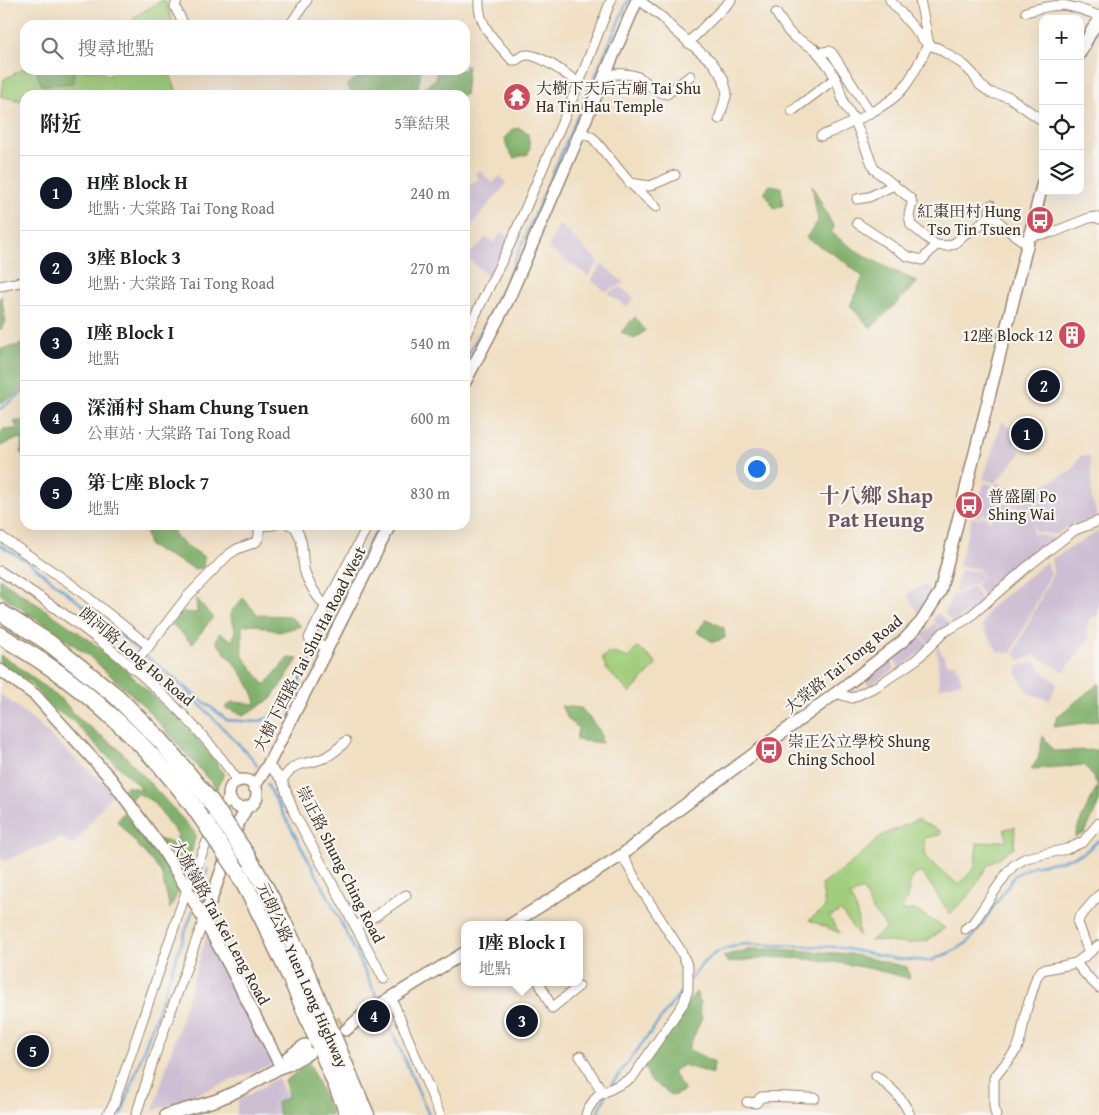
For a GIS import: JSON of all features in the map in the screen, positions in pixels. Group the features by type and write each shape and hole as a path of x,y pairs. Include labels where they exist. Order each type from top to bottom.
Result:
{"highway":[{"name":"元朗公路 Yuen Long Highway","path":"2,613 72,660 116,696 161,742 211,802 245,853 269,894 296,950 366,1115"},
{"name":"元朗公路 Yuen Long Highway","path":"0,635 62,675 105,711 163,769 204,821 237,871 268,929 285,964 349,1115"}],"street":[{"path":"177,0 175,7 182,20"},
{"path":"293,20 307,0"},
{"path":"479,0 482,22 512,60 528,54 539,58 579,83"},
{"path":"470,326 512,240 579,83 611,0"},
{"path":"470,372 509,298 638,0 663,18 688,43 712,62 723,78 727,93 719,119"},
{"path":"688,43 731,0"},
{"path":"890,0 929,45 938,48 964,65 980,85 991,92 1009,97 1039,118"},
{"path":"821,136 855,121 899,92 915,71 929,45 920,0"},
{"path":"1026,12 1048,6 1064,5 1079,8 1099,16"},
{"path":"776,13 794,37 811,46 830,68 844,104 855,121 874,169 911,199 912,202 908,215 911,225 936,245 947,246 955,243 966,233 975,230 984,220 993,215"},
{"path":"1084,45 1099,21"},
{"path":"818,53 829,51 832,53 870,112"},
{"path":"605,74 623,74 639,77 656,92 667,94 690,76"},
{"path":"792,111 833,80 836,80"},
{"path":"580,132 593,138 630,183 656,207"},
{"path":"630,183 650,186 675,175"},
{"path":"857,199 869,197 894,185"},
{"name":"大棠路 Tai Tong Road","path":"516,921 622,855 670,816 836,693 904,640 921,622 940,592 1040,195"},
{"path":"991,205 990,210 993,215 1005,228 1028,240 1089,218 1096,217 1099,219"},
{"path":"856,223 914,259 922,260 936,245"},
{"path":"0,286 20,282"},
{"path":"836,693 852,698 879,685 917,659 944,632 967,619 1027,567 1075,530 1099,521"},
{"path":"132,665 186,598 228,555 237,549 256,542 259,537 259,530"},
{"path":"298,530 301,537 304,570 315,594 326,606"},
{"path":"327,648 309,638 365,530"},
{"name":"大樹下西路 Tai Shu Ha Road West","path":"136,1115 202,916 239,822 247,807 255,800 254,787 268,765 387,530"},
{"path":"0,536 71,584 149,646"},
{"name":"朗河路 Long Ho Road","path":"0,571 47,601 132,665 176,706 202,734 238,781"},
{"name":"大旗嶺路 Tai Kei Leng Road","path":"0,670 35,695 111,778 163,850 202,916 281,1066"},
{"path":"282,780 295,765 323,759 335,752 346,740"},
{"name":"崇正路 Shung Ching Road","path":"268,765 282,780 294,813 384,979"},
{"path":"107,1115 114,1104 188,891 218,816 233,785 238,781 244,780 250,782 254,787"},
{"path":"229,796 238,807 247,807"},
{"path":"968,924 1014,865 1026,858 1067,849 1083,842 1099,823"},
{"path":"586,1115 600,1095 632,1078 683,1004 688,990 688,967 681,951 622,855"},
{"path":"355,926 378,915 406,895"},
{"path":"1089,953 1078,923 1079,918 1099,895"},
{"path":"996,1115 994,1106 994,1078 1017,1048 1037,976 1042,970 1076,963 1099,945"},
{"path":"344,1026 461,955"},
{"path":"1076,963 1084,974 1099,988"},
{"path":"541,986 552,1008 579,986"},
{"path":"387,1000 440,1115"},
{"path":"166,1115 217,1100 244,1088 281,1066 288,1065 307,1049"},
{"path":"580,1056 600,1095"},
{"path":"876,1076 894,1091 910,1115"},
{"path":"747,1102 756,1103 761,1097 774,1096 815,1098"}],"shaded area":[{"path":"479,170 492,183 501,176 506,184 470,228 470,185 479,178 475,174"},
{"path":"559,224 599,262 588,276 548,248"},
{"path":"502,231 510,242 490,279 470,260 470,254 486,237 494,243"},
{"path":"602,264 624,283 606,292 591,280"},
{"path":"620,287 634,298 626,307 608,293"},
{"path":"1002,421 1018,436 1015,445 1021,453 995,483 983,479"},
{"path":"1081,455 1090,457 1092,499 1097,516 1064,529 1057,535 1035,532 1035,523 1032,533 1055,538 995,590 986,576 985,578 987,578 996,594 985,600 976,584 981,580 955,593 960,570 977,571 984,579 978,569 959,566 972,517 979,519 983,516 990,522 1003,501 1036,520 1040,487 1072,470"},
{"path":"985,482 994,486 999,482 1004,487 1037,485 1034,517 1002,498 989,518 983,513 979,517 972,514"},
{"path":"1099,531 1099,614 1090,620 1086,631 1090,637 1064,672 1034,655 1020,661 1014,653 1053,573 1051,559"},
{"path":"1046,562 1051,573 1011,653 998,652 982,626 990,608"},
{"path":"924,585 936,594 920,616 907,594"},
{"path":"973,586 983,603 952,623 945,613 952,597"},
{"path":"938,613 952,626 929,644 922,635 934,623 942,630 933,620"},
{"path":"922,637 928,645 900,669 894,659"},
{"path":"938,647 948,664 956,663 962,682 939,688 938,656 936,650"},
{"path":"891,662 895,669 869,686 865,679"},
{"path":"1037,662 1040,670 1057,683 1050,700 1029,694 1016,673 1018,666"},
{"path":"0,694 19,708 113,792 73,846 62,838 4,861 0,858"},
{"path":"207,934 275,1063 153,1111"},
{"path":"278,1078 295,1115 236,1115 238,1101"}],"green space":[{"path":"165,0 172,20 134,20 134,17"},
{"path":"20,71 20,75 38,75 42,85 72,83 73,75 170,75 176,90 20,90 20,101 0,96 4,79"},
{"path":"38,75 74,75 73,83 42,85"},
{"path":"362,75 420,75 418,90 350,90 347,84"},
{"path":"436,75 467,75 466,90 423,90 436,78"},
{"path":"520,128 528,134 530,147 528,154 514,158 507,148 505,137 513,129"},
{"path":"770,185 781,187 783,205 775,209 764,192"},
{"path":"812,185 834,228 831,232 862,254 918,282 871,328 850,306 863,277 840,258 806,238 818,221"},
{"path":"0,297 6,322 0,330"},
{"path":"635,317 645,331 634,339 621,332"},
{"path":"20,345 20,393 0,403 0,349"},
{"path":"20,421 20,438 0,446 0,434 4,429 18,429 14,422"},
{"path":"145,530 174,530 176,538 204,557 203,568 195,569 149,546"},
{"path":"0,579 88,639 117,662 195,736 224,773 217,789 144,706 88,655 0,594"},
{"path":"196,598 213,617 192,644 173,625 182,612 197,613"},
{"path":"243,598 258,615 289,616 301,626 279,632 254,624 242,626 242,655 265,685 288,658 298,659 271,699 244,715 225,708 232,702 256,704 254,696 246,680 216,642 219,633 233,641 235,629 230,613"},
{"path":"707,619 724,628 725,638 713,642 697,632"},
{"path":"638,647 657,664 630,693 607,670 602,658 610,652 628,658"},
{"path":"0,655 63,701 79,719 120,750 196,834 187,870 171,849 165,862 180,888 170,909 161,872 117,821 123,813 147,838 175,842 178,835 152,801 137,793 128,802 120,795 126,786 143,790 73,721 52,708 27,680 0,665"},
{"path":"1099,683 1099,721 1053,727 1058,716"},
{"path":"561,706 581,708 600,731 602,743 576,740 578,728 568,719"},
{"path":"1043,736 1053,751 1099,750 1099,802 1085,833 1075,837 1079,824 1098,785 1085,765 1031,769 1038,759"},
{"path":"917,820 940,831 940,835 924,838 926,858 959,885 975,867 977,843 1007,840 1004,829 1015,827 1014,847 987,866 972,892 950,914 922,872 912,876 907,898 901,911 915,910 945,928 928,940 908,944 871,940 887,928 871,908 863,889 850,896 857,911 859,936 841,911 829,917 840,933 809,920 825,908 822,885 849,865 883,835"},
{"path":"750,949 850,954 907,967 910,979 858,966 820,960 766,958 728,963 723,956"},
{"path":"696,992 701,1004 699,1008 702,1018 688,1049 714,1062 713,1074 683,1065 672,1072 685,1090 673,1096 650,1080 643,1062"},
{"path":"309,1063 332,1115 279,1115 277,1103 288,1097 285,1081"}],"waterway":[{"path":"470,351 496,304 628,0"},
{"path":"0,409 20,395"},
{"path":"184,686 227,720 255,722 269,718 287,700 309,666 334,611 376,530"},
{"path":"0,545 31,564 175,679 253,759 257,766"},
{"path":"267,784 328,896 379,1001"},
{"path":"691,979 711,956 721,950 742,944 837,947 897,959 930,961 967,943 1015,875 1033,866 1061,861 1084,853 1099,840"},
{"path":"197,901 208,869"},
{"path":"121,1115 193,910"},
{"path":"611,1085 686,985"},
{"path":"381,1006 429,1115"},
{"path":"597,1115 606,1095"}],"tunnel":[{"path":"325,1032 342,1021"}],"place":[{"name":"大樹下天后古廟 Tai Shu Ha Tin Hau Temple","path":"517,97"},
{"name":"紅棗田村 Hung Tso Tin Tsuen","path":"1040,220"},
{"name":"12座 Block 12","path":"1072,335"},
{"name":"3座 Block 3","path":"1044,386"},
{"name":"H座 Block H","path":"1027,434"},
{"name":"普盛圍 Po Shing Wai","path":"969,505"},
{"name":"崇正公立學校 Shung Ching School","path":"769,750"},
{"name":"深涌村 Sham Chung Tsuen","path":"374,1016"},
{"name":"I座 Block I","path":"522,1021"},
{"name":"第七座 Block 7","path":"33,1051"}],"district":[{"name":"十八鄉 Shap Pat Heung","path":"876,507"}]}
